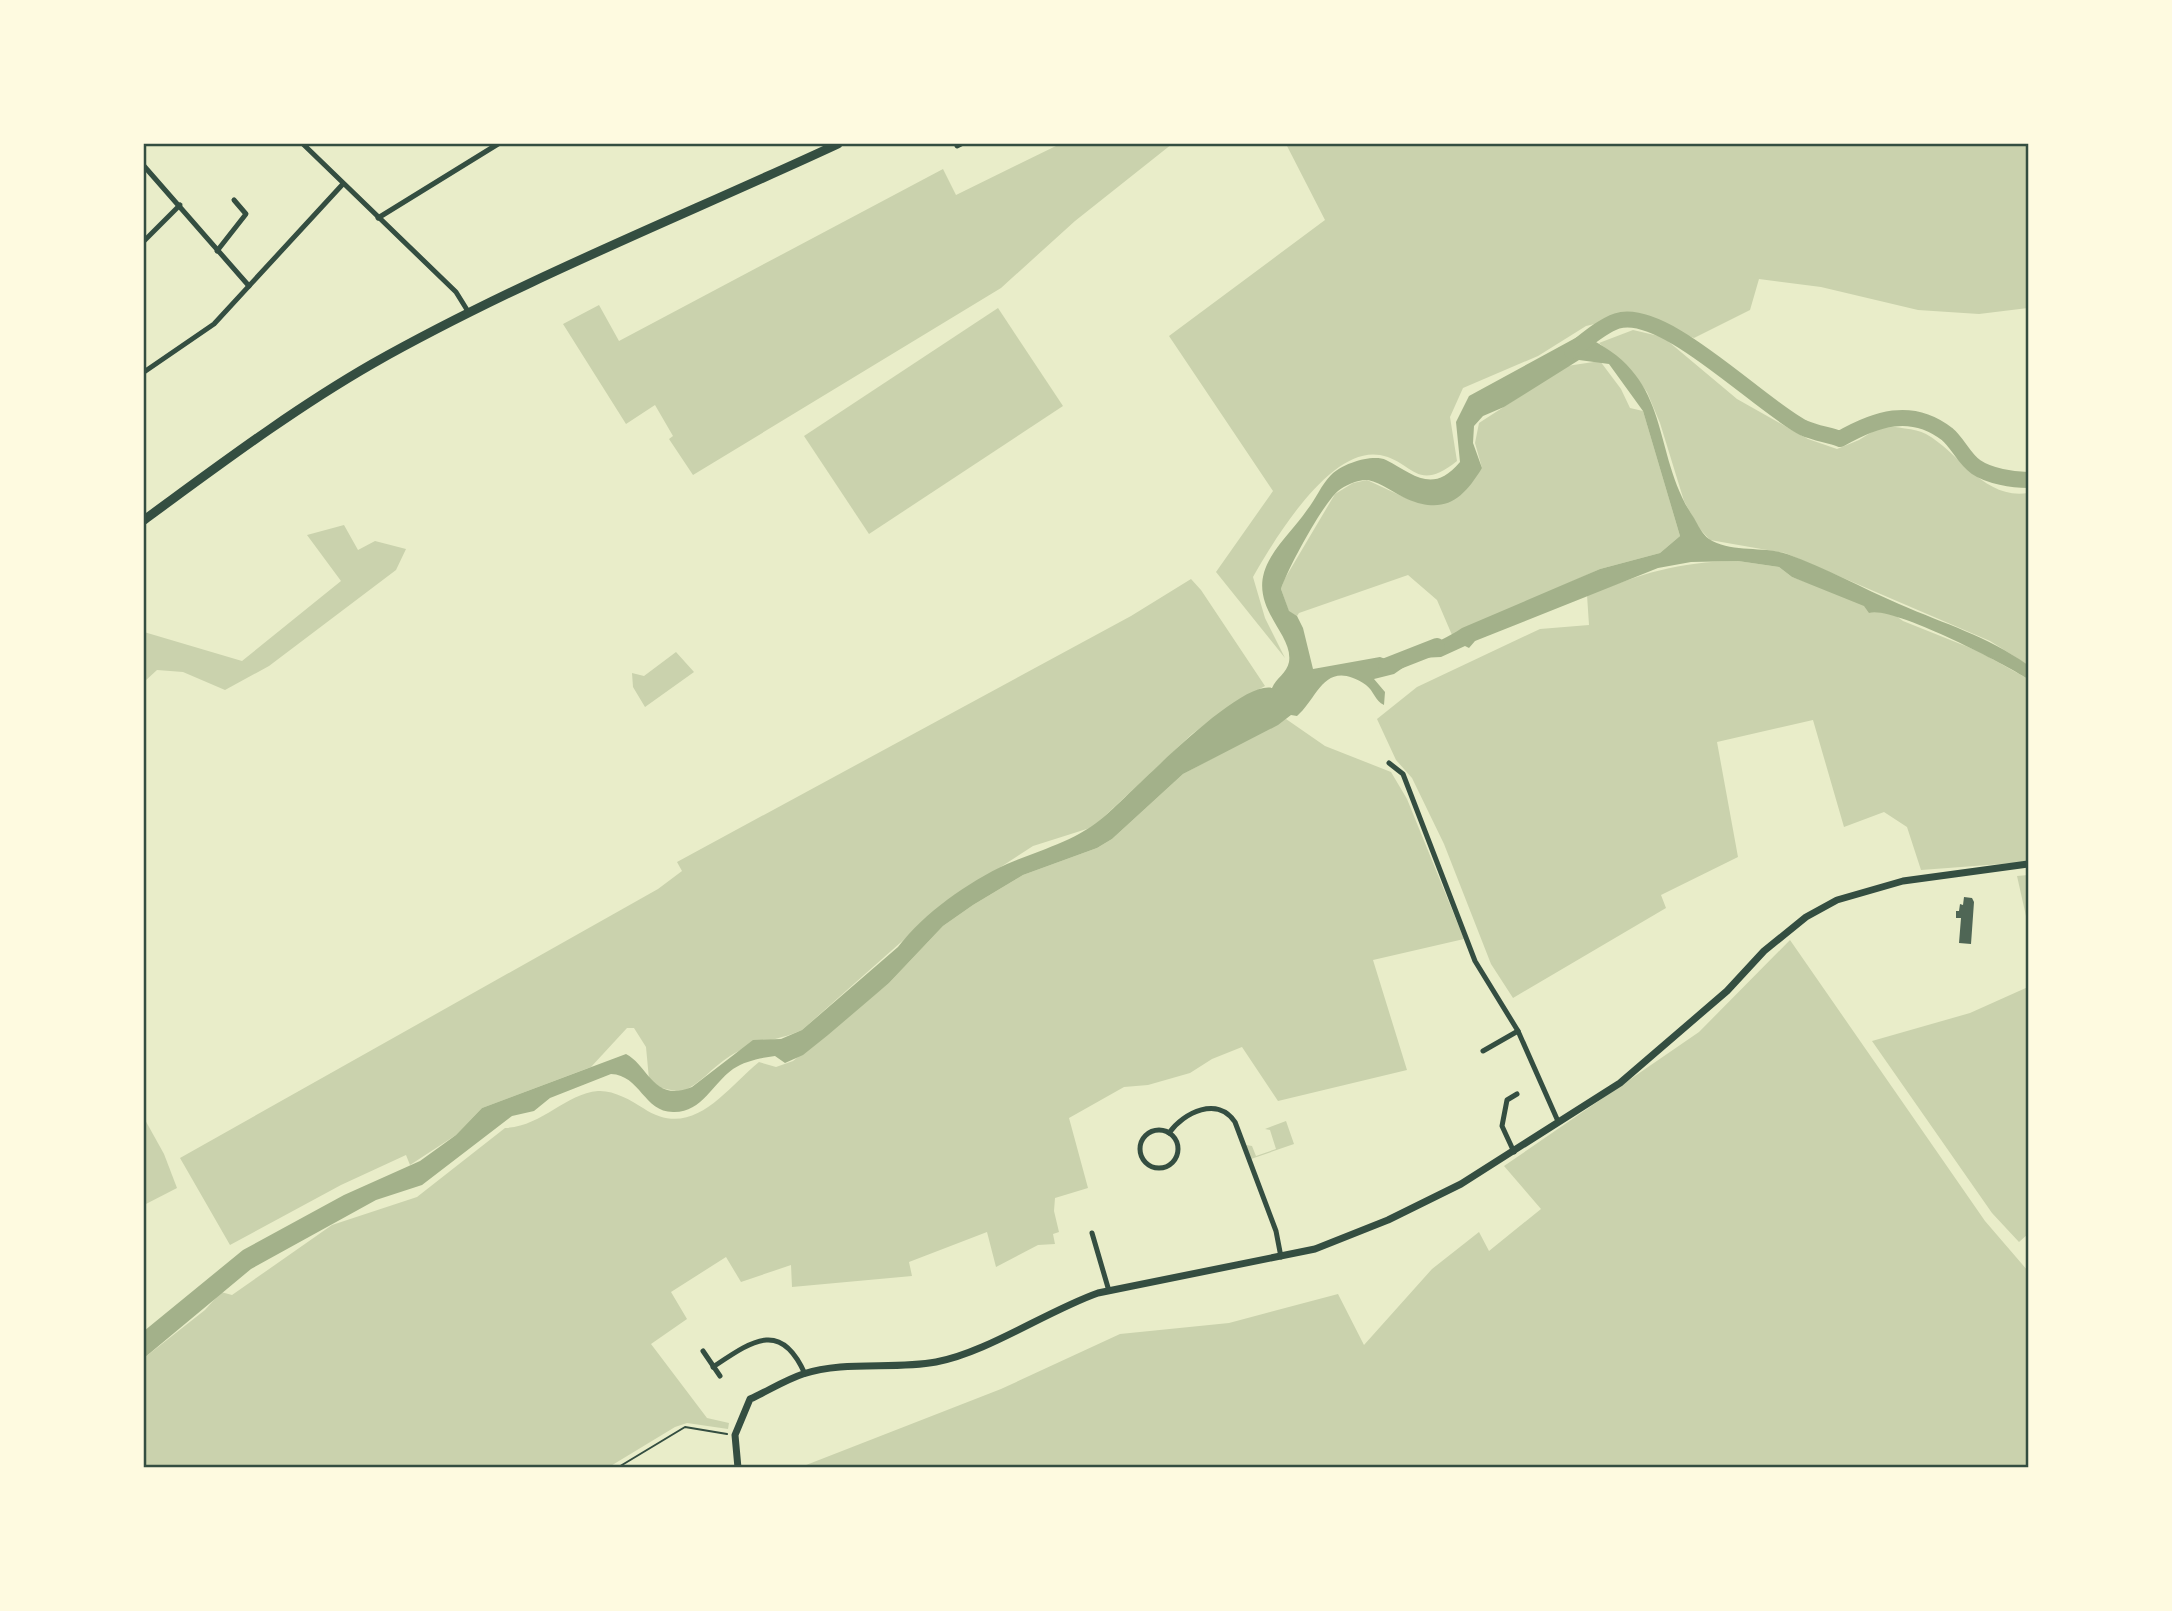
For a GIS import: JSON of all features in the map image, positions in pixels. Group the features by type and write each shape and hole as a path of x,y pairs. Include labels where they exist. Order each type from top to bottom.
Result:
{"main road":[{"path":"144,518 352,376 469,313 838,144"}],"street":[{"path":"303,144 342,185 456,292 469,313"},
{"path":"378,218 498,144"},
{"path":"144,166 249,286"},
{"path":"144,372 214,324 342,185"},
{"path":"217,251 246,214 234,200"},
{"path":"144,241 180,205"},
{"path":"1389,763 1403,774 1475,961 1518,1031 1557,1119"},
{"path":"738,1468 735,1435 750,1399 805,1374 870,1365 937,1362 983,1345 1067,1304 1154,1279 1315,1249 1388,1220 1461,1184 1514,1152 1557,1119 1619,1083 1727,990 1790,929 1837,900 1903,881 2028,864"},
{"path":"1483,1051 1518,1031"},
{"path":"1514,1152 1502,1117 1507,1100 1517,1094"},
{"path":"1169,1133 1177,1122 1208,1109 1218,1107 1227,1110 1236,1122 1276,1231 1281,1257"},
{"path":"1157,1130 1169,1133 1177,1143 1175,1159 1163,1167 1146,1163 1140,1151 1145,1136 1157,1130"},
{"path":"1092,1233 1109,1291"},
{"path":"713,1367 748,1344 770,1338 787,1344 796,1354 805,1374"},
{"path":"703,1351 720,1376"}],"path":[{"path":"617,1468 685,1427 735,1435"}],"shaded area":[{"path":"1060,144 1172,144 1075,221 1001,288 693,475 669,439 673,436 655,405 626,424 563,324 599,305 619,341 943,169 956,195"},
{"path":"1286,144 2028,144 2028,308 1979,314 1918,310 1821,287 1759,279 1750,310 1694,338 1633,315 1586,326 1538,356 1463,388 1450,417 1457,461 1443,470 1432,475 1423,475 1391,458 1380,455 1361,456 1342,465 1323,480 1289,520 1253,577 1265,618 1285,658 1216,572 1273,491 1169,336 1325,220"},
{"path":"998,308 1063,406 869,534 804,436"},
{"path":"1633,330 1663,337 1737,399 1808,439 1837,449 1859,440 1883,425 1916,430 1938,442 1985,482 2012,493 2028,493 2028,665 1990,641 1785,553 1710,540 1699,528 1684,501 1660,423 1647,392 1626,365 1599,343"},
{"path":"1581,335 1611,352 1632,371 1647,393 1680,493 1700,529 1709,539 1737,548 1787,554 1816,565 1996,646 2028,665 2028,679 1947,637 1900,618 1869,613 1864,606 1792,577 1779,567 1738,561 1691,562 1658,568 1475,641 1469,648 1465,646 1441,657 1420,658 1418,653 1462,628 1600,569 1660,553 1680,536 1643,411 1609,364 1579,360 1504,407 1483,416 1474,426 1473,443 1482,468 1460,496 1442,504 1420,504 1373,481 1356,481 1331,498 1306,537 1281,589 1289,611 1297,616 1303,628 1313,669 1380,657 1394,662 1405,657 1407,665 1394,674 1374,679 1385,692 1384,705 1366,685 1352,678 1331,678 1297,716 1291,715 1278,725 1183,774 1112,839 1097,848 1023,875 943,926 889,983 803,1055 785,1063 775,1056 743,1064 726,1075 699,1103 683,1111 673,1112 655,1106 629,1080 611,1074 550,1098 534,1111 512,1116 422,1185 376,1200 251,1269 144,1358 144,1331 243,1250 344,1195 420,1161 456,1135 482,1108 626,1054 660,1087 679,1091 692,1087 753,1040 781,1039 802,1030 898,947 921,922 962,889 1007,864 1059,844 1095,824 1212,718 1256,690 1272,688 1286,669 1289,662 1288,651 1265,603 1262,589 1264,574 1275,551 1331,475 1348,464 1374,458 1386,460 1423,479 1441,478 1460,462 1456,422 1469,396"},
{"path":"1600,361 1621,389 1630,408 1643,411 1680,536 1660,553 1600,569 1452,635 1437,600 1408,575 1299,613 1297,616 1289,612 1281,589 1284,580 1335,494 1353,483 1367,480 1408,499 1482,468 1475,443 1479,423 1567,366"},
{"path":"344,525 358,550 375,541 406,549 396,570 269,666 225,690 183,672 157,670 144,682 144,632 242,661 341,581 307,535"},
{"path":"1738,561 1779,567 1792,577 1892,613 1903,621 1978,651 2028,679 2028,862 1921,870 1907,827 1884,812 1844,827 1813,720 1717,742 1738,857 1661,895 1666,908 1513,998 1491,964 1444,844 1412,778 1396,760 1377,719 1417,687 1540,629 1589,625 1587,595 1678,566"},
{"path":"1191,579 1265,686 1237,701 1192,734 1093,827 1033,846 944,904 802,1030 739,1051 695,1085 681,1092 661,1088 649,1079 646,1047 634,1028 627,1028 591,1067 482,1108 456,1135 410,1165 406,1155 341,1185 230,1245 180,1158 658,889 682,871 677,862 1131,616"},
{"path":"676,652 694,672 645,707 633,687 632,673 644,676"},
{"path":"1286,719 1325,746 1391,772 1407,799 1464,939 1373,960 1407,1070 1278,1101 1242,1047 1212,1059 1190,1073 1148,1085 1124,1087 1069,1118 1088,1188 1055,1198 1054,1211 1059,1232 1053,1234 1055,1244 1038,1245 996,1267 987,1232 909,1262 912,1276 792,1287 791,1265 741,1282 726,1257 671,1292 687,1319 651,1344 707,1418 729,1423 728,1429 687,1423 675,1427 609,1467 144,1467 144,1358 205,1310 221,1292 232,1295 332,1225 417,1197 505,1128 542,1117 586,1093 610,1092 661,1117 677,1119 692,1116 720,1098 759,1062 776,1067 793,1061 889,983 943,926 973,905 1023,875 1097,848 1112,839 1183,774"},
{"path":"2028,875 2028,925 2017,876"},
{"path":"1790,940 1985,1221 2028,1271 2028,1467 801,1467 1001,1389 1120,1334 1229,1323 1338,1294 1364,1345 1432,1269 1479,1232 1489,1251 1541,1209 1504,1166 1699,1032"},
{"path":"2028,987 2028,1234 2019,1242 1992,1213 1872,1041 1970,1013"},
{"path":"144,1118 164,1154 177,1188 144,1205"},
{"path":"1286,1121 1294,1144 1251,1159 1246,1145 1252,1146 1256,1156 1276,1149 1270,1130 1265,1129"}],"building":[{"path":"1964,897 1972,898 1974,902 1971,944 1959,943 1961,918 1956,918 1956,911 1959,911 1960,904 1963,905"}],"waterway":[{"path":"1572,351 1611,323 1637,320 1660,328 1685,342 1808,430 1840,439 1880,421 1893,418 1920,420 1947,434 1968,460 1981,470 2001,477 2028,480"},
{"path":"1386,666 1437,646"}]}
